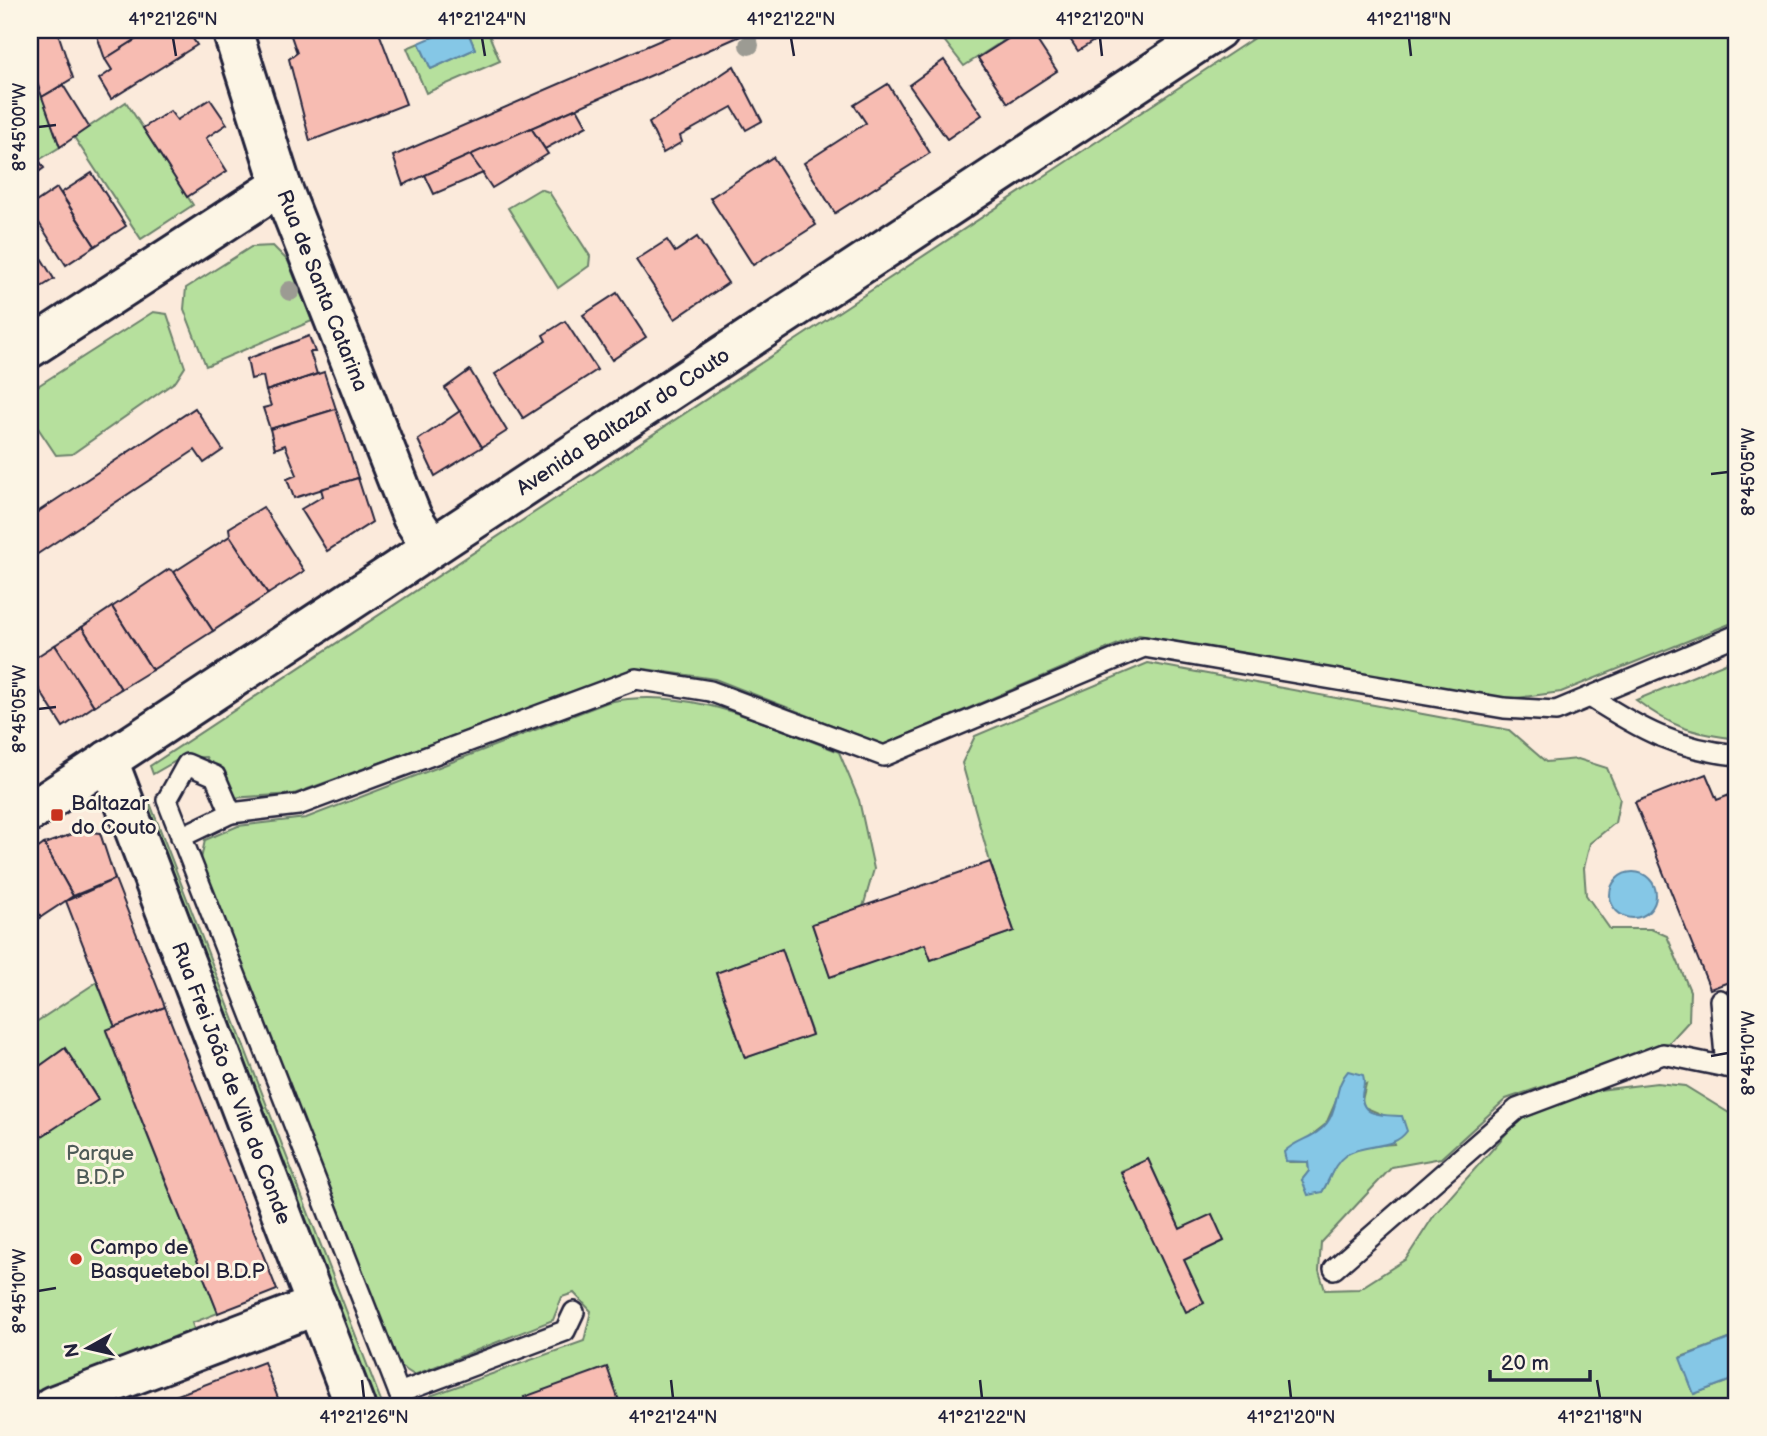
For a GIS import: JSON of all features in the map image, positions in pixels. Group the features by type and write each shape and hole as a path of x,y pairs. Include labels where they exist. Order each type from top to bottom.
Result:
{"street":[{"name":"Rua de Santa Catarina","path":"232,30 281,184 412,517 430,546"},
{"name":"Avenida Baltazar do Couto","path":"30,812 1217,30"},
{"path":"30,348 281,184"},
{"name":"Rua Frei João de Vila do Conde","path":"108,760 355,1406"},
{"path":"52,1406 317,1306"}],"lane":[{"path":"181,837 231,813 298,805 636,679 710,691 884,756 1144,647 1504,708 1556,711 1737,635"},
{"path":"1590,697 1641,730 1706,752 1737,755"},
{"path":"231,813 215,776 187,764 167,800 402,1399 565,1331 574,1312"},
{"path":"1334,1269 1517,1109 1663,1054 1731,1068 1720,1000"}],"green space":[{"path":"467,30 487,30 500,61 426,93 407,48 419,43 431,69 475,49"},
{"path":"936,30 1020,30 964,66"},
{"path":"1266,30 1737,30 1737,621 1561,692 1502,700 1139,635 883,745 715,679 638,668 294,794 230,798 206,757 181,758 153,774 150,766"},
{"path":"30,62 60,147 39,160 30,146"},
{"path":"126,102 193,205 141,239 74,137"},
{"path":"540,189 549,192 590,256 589,266 558,288 508,208"},
{"path":"273,246 288,261 312,321 206,366 184,309 186,288 251,247"},
{"path":"153,312 167,314 185,367 176,381 72,454 56,455 30,416 30,391"},
{"path":"1737,658 1737,739 1684,728 1636,700"},
{"path":"1148,663 1509,730 1546,762 1578,759 1607,768 1620,798 1615,823 1590,843 1584,868 1586,895 1610,929 1651,929 1667,936 1690,991 1689,1021 1669,1043 1506,1099 1441,1158 1392,1167 1321,1243 1319,1271 1325,1290 1359,1289 1406,1259 1435,1214 1520,1118 1599,1090 1657,1083 1685,1086 1729,1113 1737,1122 1737,1336 1681,1357 1694,1394 1737,1378 1737,1406 605,1406 618,1401 524,1397 527,1406 425,1406 430,1396 584,1341 591,1311 574,1293 562,1297 553,1320 414,1375 397,1364 200,864 205,840 238,826 306,818 608,702 638,698 697,703 755,719 839,752 859,800 874,869 863,907 812,924 830,976 925,944 931,960 1014,931 990,862 962,763 975,736","holes":["782,949 812,1034 745,1058 716,973","1366,1084 1362,1100 1364,1107 1383,1115 1394,1144 1360,1148 1345,1155 1334,1167 1322,1192 1302,1180 1309,1171 1308,1162 1290,1162 1307,1139 1326,1124 1336,1101","1148,1159 1180,1229 1212,1215 1224,1241 1184,1260 1204,1303 1186,1311 1121,1171"]},
{"path":"148,798 383,1406 374,1406 141,799"},
{"name":"Parque B.D.P","path":"97,982 115,1027 106,1031 218,1313 192,1323 194,1329 30,1394 30,1144 98,1099 65,1049 30,1073 30,1026"}],"water":[{"path":"449,30 467,30 475,49 431,69 419,43"},
{"path":"1633,872 1649,879 1656,895 1649,911 1633,918 1617,911 1610,895 1617,879"},
{"path":"1348,1071 1363,1075 1362,1097 1366,1109 1377,1114 1402,1116 1407,1131 1387,1144 1346,1155 1335,1167 1322,1192 1308,1195 1302,1180 1309,1171 1308,1162 1286,1161 1284,1152 1327,1123 1340,1083"},
{"path":"1737,1336 1737,1378 1694,1394 1680,1358"}],"building":[{"path":"30,30 57,30 73,78 42,97 30,62"},
{"path":"95,30 151,30 105,59"},
{"path":"151,30 187,30 197,45 111,99 99,79 112,70 105,59"},
{"path":"289,30 378,30 406,104 310,141 289,59 297,53"},
{"path":"684,30 754,30 403,185 393,156"},
{"path":"1022,30 1030,30 1057,71 1008,103 978,58"},
{"path":"1064,30 1111,30 1078,51"},
{"path":"944,60 982,115 947,139 909,85"},
{"path":"734,66 762,121 746,130 732,107 680,136 682,142 663,153 649,123"},
{"path":"888,84 930,153 835,213 804,163 866,123 854,105"},
{"path":"63,85 89,127 60,147 42,97"},
{"path":"210,99 227,124 206,138 227,171 187,197 143,128 170,111 177,120"},
{"path":"577,108 587,126 545,149 531,128"},
{"path":"531,128 548,154 492,188 470,155"},
{"path":"30,146 44,168 30,178"},
{"path":"470,155 483,173 434,194 425,175"},
{"path":"773,157 816,225 753,265 710,198"},
{"path":"92,173 126,226 95,246 61,193"},
{"path":"57,188 95,246 66,265 30,209 30,206"},
{"path":"697,237 728,283 675,319 636,260 667,240 675,252"},
{"path":"30,240 54,279 30,294"},
{"path":"617,293 646,337 612,360 583,315"},
{"path":"565,321 597,370 523,418 495,374 546,341 543,335"},
{"path":"309,336 315,352 310,352 317,374 266,391 263,376 251,379 247,359"},
{"path":"470,370 507,431 482,447 445,388"},
{"path":"324,372 336,409 270,429 263,408 271,406 266,391"},
{"path":"195,408 223,450 204,463 195,450 30,559 30,517"},
{"path":"336,409 358,478 294,498 287,479 297,475 285,445 275,449 270,429"},
{"path":"460,411 482,447 435,476 418,440"},
{"path":"358,478 372,522 327,551 301,509 323,496 321,489"},
{"path":"263,507 304,571 268,594 230,536 229,528"},
{"path":"230,536 268,594 213,631 174,572"},
{"path":"169,569 174,572 213,631 152,670 112,607"},
{"path":"112,607 152,670 121,689 82,627"},
{"path":"82,627 121,689 94,706 55,645"},
{"path":"55,645 94,706 63,727 30,675 30,661"},
{"path":"1706,774 1717,800 1737,792 1737,979 1710,989 1635,802"},
{"path":"81,831 100,833 115,879 73,896 44,844"},
{"path":"44,844 73,896 41,917 30,899 30,854"},
{"path":"990,862 1014,931 931,960 925,944 830,977 812,924"},
{"path":"115,879 165,1007 115,1027 66,901"},
{"path":"30,899 41,917 30,924"},
{"path":"782,949 812,1035 745,1058 716,973"},
{"path":"165,1007 277,1290 218,1313 106,1030"},
{"path":"65,1048 98,1100 30,1144 30,1073"},
{"path":"1148,1159 1180,1229 1212,1214 1224,1241 1184,1260 1204,1303 1186,1312 1121,1172"},
{"path":"264,1362 281,1406 149,1406"},
{"path":"607,1367 619,1401 605,1406 527,1406 524,1397"}],"place":[{"name":"Baltazar do Couto","path":"57,815"},
{"name":"Campo de Basquetebol B.D.P","path":"76,1259"}]}
